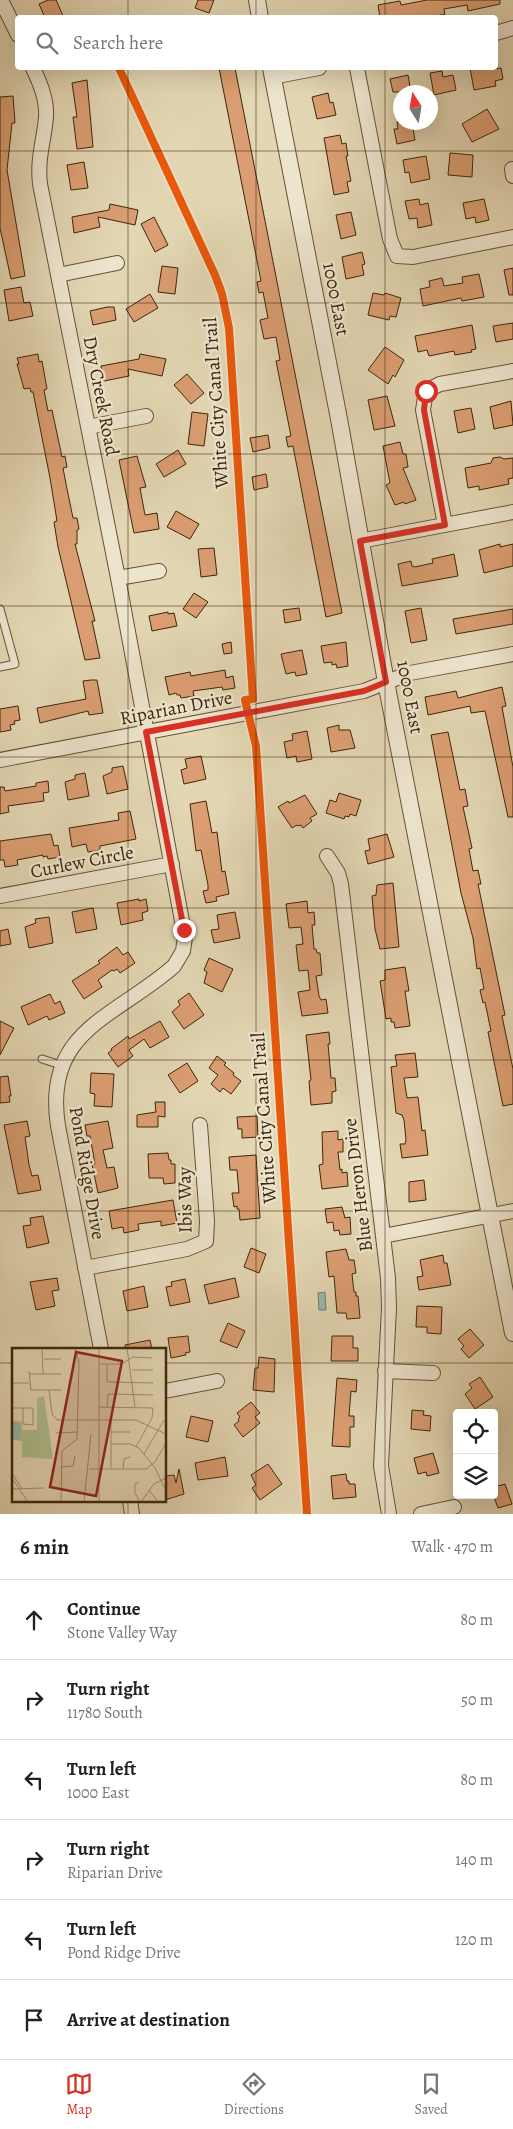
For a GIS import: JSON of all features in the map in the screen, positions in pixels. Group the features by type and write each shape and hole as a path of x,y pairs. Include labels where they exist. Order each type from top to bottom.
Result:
{"street":[{"path":"1,0 15,28"},
{"path":"257,0 260,15"},
{"path":"498,32 513,28"},
{"name":"Dry Creek Road","path":"34,70 45,102 46,116 39,151 38,171 118,578 146,732"},
{"path":"272,72 296,70"},
{"path":"356,70 390,239 396,256 413,257 513,237"},
{"name":"1000 East","path":"272,72 339,419 386,682 513,1330"},
{"path":"58,275 117,263"},
{"path":"445,525 424,410 426,391 440,384 513,371"},
{"path":"88,427 146,416"},
{"path":"360,541 513,512"},
{"path":"118,578 159,571"},
{"name":"Riparian Drive","path":"0,760 364,691 410,673 513,654"},
{"name":"Pond Ridge Drive","path":"101,1348 55,1110 55,1094 61,1065 84,1033 166,973 180,957 185,937 146,732"},
{"name":"Blue Heron Drive","path":"327,856 338,873 341,884 389,1293 381,1466 389,1514"},
{"name":"Curlew Circle","path":"0,896 172,864"},
{"name":"Ibis Way","path":"85,1268 187,1249 206,1241 207,1221 200,1125"},
{"path":"383,1236 513,1211"},
{"path":"386,1371 433,1373"},
{"path":"166,1390 217,1381"},
{"path":"421,1514 454,1508"}],"lane":[{"path":"0,609 15,664 0,667"},
{"path":"42,1059 61,1065"}],"water":[{"path":"325,1292 326,1310 319,1310 318,1293"}],"building":[{"path":"48,0 56,0 63,15 44,15 39,4"},
{"path":"198,0 214,0 209,13 195,8"},
{"path":"427,0 500,0 500,4 468,11 467,5 444,9 445,14 441,15 380,15 378,5 400,1 401,5"},
{"path":"501,68 503,79 495,81 496,86 474,90 470,70 498,70"},
{"path":"219,70 235,70 342,613 326,617 293,446 288,447 286,437 291,436 276,361 280,360 276,337 264,339 260,320 268,318 263,292 259,293 257,282 261,281"},
{"path":"442,71 443,77 453,75 456,90 438,94 438,85 432,85 430,73"},
{"path":"408,75 410,85 393,85 393,92 390,79"},
{"path":"87,80 93,147 77,149 73,117 77,117 72,83"},
{"path":"328,93 330,103 333,102 336,115 317,119 312,97"},
{"path":"13,96 15,123 12,123 7,170 25,276 11,279 0,228 0,97"},
{"path":"487,109 499,129 472,142 462,124"},
{"path":"394,130 413,130 415,140 397,144"},
{"path":"340,135 342,144 346,143 348,156 346,156 351,181 347,182 349,192 334,195 324,138"},
{"path":"450,153 473,155 472,177 448,175"},
{"path":"426,156 430,179 411,183 409,172 405,173 403,160"},
{"path":"84,162 88,188 71,190 67,165"},
{"path":"419,199 420,205 428,203 432,225 418,228 417,218 409,219 405,201"},
{"path":"484,199 489,220 476,223 475,217 466,219 463,203"},
{"path":"110,204 138,210 135,225 98,217 100,227 74,233 72,217 109,210"},
{"path":"351,212 356,235 341,239 336,215"},
{"path":"154,217 168,245 155,252 141,224"},
{"path":"362,252 365,264 362,265 364,275 346,279 342,257"},
{"path":"162,266 178,268 175,294 158,292"},
{"path":"513,268 513,295 509,295 504,270"},
{"path":"479,274 484,297 462,301 461,298 423,306 420,289 430,287 429,281 442,278 444,286 463,283 462,277"},
{"path":"21,287 24,303 30,302 33,316 9,321 4,290"},
{"path":"373,293 384,295 385,293 401,298 396,317 390,316 389,320 368,315"},
{"path":"150,294 158,308 134,322 126,309"},
{"path":"114,307 116,320 93,325 90,311"},
{"path":"513,323 513,339 496,342 493,326"},
{"path":"472,325 476,349 471,350 472,352 455,355 454,351 429,356 427,350 418,352 415,336"},
{"path":"385,347 404,360 395,377 393,375 388,384 368,370"},
{"path":"38,354 39,362 42,361 47,389 44,390 48,411 52,410 62,457 65,456 67,467 63,468 67,489 73,518 77,518 79,529 77,530 77,544 75,544 95,621 92,621 100,658 85,660 58,547 54,522 57,521 33,392 31,392 30,388 24,389 17,364 19,364 17,358"},
{"path":"140,354 166,359 162,376 128,369 129,376 104,381 101,366 139,359"},
{"path":"187,374 204,393 191,404 174,385"},
{"path":"387,396 395,426 374,430 368,400"},
{"path":"511,401 513,425 494,429 490,407"},
{"path":"471,408 475,429 458,433 454,411"},
{"path":"192,412 208,414 204,446 188,444"},
{"path":"268,435 270,448 253,452 250,438"},
{"path":"400,442 403,454 406,454 408,467 403,468 416,500 395,505 386,485 390,483 383,446"},
{"path":"178,450 186,464 164,477 156,464"},
{"path":"137,456 146,487 140,488 145,515 157,513 159,529 134,533 119,460"},
{"path":"500,457 504,459 513,458 513,478 508,479 509,484 479,490 479,486 468,488 465,468 491,463 493,458"},
{"path":"266,474 268,487 254,490 252,477"},
{"path":"176,511 199,524 190,539 167,527"},
{"path":"500,544 500,547 513,544 513,566 484,573 479,550"},
{"path":"214,548 217,575 201,577 198,549"},
{"path":"454,554 458,576 402,586 398,564 411,561 412,566 415,567 433,563 432,559"},
{"path":"194,593 208,602 196,618 183,609"},
{"path":"299,608 301,620 285,623 283,610"},
{"path":"421,608 427,640 411,643 405,611"},
{"path":"513,609 513,624 456,634 453,619"},
{"path":"168,612 168,614 174,613 177,626 152,631 149,616"},
{"path":"231,642 232,653 224,654 222,644"},
{"path":"346,642 348,666 337,668 336,664 332,665 332,662 324,663 321,646"},
{"path":"302,650 307,674 296,676 295,672 286,674 281,654"},
{"path":"225,670 226,678 233,676 235,688 223,690 222,687 193,691 194,696 181,698 176,693 169,695 165,677 190,672 191,676"},
{"path":"97,680 103,713 89,715 88,711 40,723 37,708 86,699 83,681"},
{"path":"502,687 506,706 502,707 513,767 513,817 508,817 485,711 471,713 470,706 428,715 425,697 456,691 458,698"},
{"path":"18,706 20,720 14,721 15,724 10,725 11,730 0,732 0,709"},
{"path":"339,725 339,730 350,730 355,748 331,752 327,728"},
{"path":"307,731 312,759 297,762 296,756 287,758 284,742 293,740 292,734"},
{"path":"448,732 460,790 465,789 468,806 463,807 472,848 469,849 473,871 478,870 481,884 478,884 505,1015 502,1016 513,1069 513,1104 503,1106 488,1032 491,1031 485,1002 483,1003 480,990 484,989 480,968 477,969 473,938 461,893 431,735"},
{"path":"201,756 206,779 184,784 181,770 187,768 185,759"},
{"path":"123,766 128,789 107,794 103,776 112,772 112,768"},
{"path":"85,773 89,796 68,800 65,782 75,779 75,775"},
{"path":"48,781 49,792 43,793 44,801 8,806 9,812 0,814 0,787 4,787 5,791 36,786 36,783"},
{"path":"339,793 361,800 356,816 350,814 349,817 345,816 344,819 326,813 330,800 336,802"},
{"path":"305,795 317,814 310,818 312,821 303,828 301,825 297,825 292,828 278,807"},
{"path":"206,801 212,833 217,832 222,872 225,871 229,894 216,897 217,901 206,903 203,891 208,890 208,885 201,850 196,851 190,804"},
{"path":"130,811 136,839 100,846 100,850 88,852 86,844 72,847 69,828 119,820 118,813"},
{"path":"51,834 54,846 58,845 60,857 48,859 47,856 43,857 43,855 17,860 18,865 5,867 4,860 0,860 0,841"},
{"path":"387,834 394,857 368,864 365,851 370,850 368,839"},
{"path":"393,883 399,947 380,949 375,929 372,896 376,895 377,885"},
{"path":"139,899 139,901 146,899 148,911 142,913 143,920 121,925 117,903"},
{"path":"307,901 308,913 314,912 315,925 312,925 314,949 316,949 317,953 320,953 322,975 316,976 319,996 321,1000 326,999 328,1013 302,1016 298,992 310,990 308,970 299,971 296,945 303,944 301,927 289,928 286,904"},
{"path":"93,908 97,929 76,933 72,912"},
{"path":"235,912 240,938 214,943 211,930 219,929 217,915"},
{"path":"49,917 53,943 29,948 25,927 36,923 35,919"},
{"path":"8,929 11,944 0,946 0,931"},
{"path":"117,947 123,955 128,952 135,963 120,973 117,969 112,970 98,980 102,987 84,999 72,981 100,963 98,961"},
{"path":"209,958 233,969 222,992 204,983 207,972 204,970"},
{"path":"405,967 409,991 405,991 410,1026 395,1028 391,1018 386,1019 380,981 385,980 385,970"},
{"path":"189,993 204,1015 184,1029 172,1012 180,1005 178,1001"},
{"path":"50,994 55,1004 60,1001 65,1013 49,1020 47,1016 28,1025 21,1007"},
{"path":"0,1021 14,1028 0,1055"},
{"path":"160,1021 169,1037 150,1048 144,1039 129,1050 133,1056 118,1067 108,1053 111,1049 128,1036 129,1039"},
{"path":"329,1032 330,1044 328,1044 331,1078 335,1078 336,1091 332,1092 332,1103 311,1105 309,1081 311,1080 306,1035"},
{"path":"415,1053 418,1077 404,1078 407,1098 418,1097 422,1131 425,1130 428,1155 402,1158 400,1144 405,1144 406,1140 404,1120 402,1115 396,1113 391,1067 397,1066 395,1055"},
{"path":"217,1056 226,1063 224,1065 241,1081 231,1094 223,1088 220,1092 211,1084 218,1075 209,1068"},
{"path":"187,1063 198,1081 180,1093 168,1075"},
{"path":"91,1073 114,1074 112,1107 94,1106 95,1094 90,1093"},
{"path":"8,1076 10,1102 0,1103 0,1077"},
{"path":"155,1102 165,1102 165,1117 158,1116 158,1127 137,1127 137,1115 156,1112"},
{"path":"257,1116 258,1137 242,1138 242,1129 238,1129 237,1117"},
{"path":"27,1121 30,1136 25,1137 29,1165 32,1176 38,1175 41,1190 18,1194 4,1125"},
{"path":"108,1121 113,1148 103,1150 107,1168 114,1167 118,1188 98,1193 92,1164 95,1164 90,1136 87,1136 85,1125"},
{"path":"338,1131 338,1140 343,1139 343,1152 338,1152 340,1170 342,1169 342,1173 347,1172 348,1186 322,1189 319,1165 323,1164 322,1132"},
{"path":"168,1153 171,1164 175,1164 175,1183 164,1184 163,1178 149,1178 148,1154"},
{"path":"256,1155 260,1218 240,1220 239,1209 237,1209 237,1206 234,1207 232,1193 239,1193 237,1170 230,1170 229,1157"},
{"path":"424,1180 426,1200 409,1202 409,1182"},
{"path":"173,1200 177,1223 161,1226 161,1221 138,1224 139,1230 124,1233 123,1227 112,1229 109,1211"},
{"path":"342,1207 345,1218 350,1217 351,1234 340,1235 339,1230 334,1231 333,1222 327,1223 325,1209"},
{"path":"43,1216 49,1243 27,1248 23,1226 31,1225 30,1218"},
{"path":"251,1248 266,1254 259,1273 244,1267"},
{"path":"346,1249 349,1260 354,1260 356,1273 352,1274 354,1292 358,1296 360,1318 347,1319 346,1313 337,1313 334,1276 329,1277 326,1252"},
{"path":"443,1255 444,1263 447,1263 451,1285 419,1290 417,1277 423,1276 420,1260"},
{"path":"57,1278 59,1290 52,1291 55,1306 36,1310 30,1282"},
{"path":"235,1278 239,1297 209,1304 204,1285"},
{"path":"185,1279 190,1302 170,1306 166,1287 172,1286 171,1282"},
{"path":"144,1286 148,1307 127,1311 123,1291"},
{"path":"417,1306 442,1307 441,1334 427,1333 427,1327 416,1327"},
{"path":"228,1323 245,1331 237,1348 220,1341"},
{"path":"470,1329 484,1345 469,1358 461,1349 464,1346 458,1339"},
{"path":"188,1336 190,1352 185,1353 186,1355 171,1358 168,1338"},
{"path":"332,1336 353,1336 353,1348 358,1348 358,1361 331,1361"},
{"path":"150,1340 152,1348 126,1348 125,1345"},
{"path":"259,1357 275,1359 274,1392 253,1390 255,1368 258,1368"},
{"path":"480,1377 493,1397 475,1409 465,1394 472,1388 469,1384"},
{"path":"337,1378 357,1380 356,1392 351,1391 349,1416 354,1416 354,1427 350,1427 350,1447 332,1446"},
{"path":"251,1402 260,1413 255,1417 260,1423 243,1437 234,1425 239,1421 240,1417 237,1413"},
{"path":"412,1410 424,1411 423,1415 431,1416 430,1431 411,1429"},
{"path":"191,1416 213,1421 208,1442 186,1437"},
{"path":"433,1453 439,1473 427,1476 426,1472 418,1474 414,1458"},
{"path":"225,1457 228,1476 198,1480 195,1463"},
{"path":"268,1464 282,1484 260,1500 252,1488 256,1485 251,1475"},
{"path":"179,1469 184,1494 166,1500 166,1476 174,1475 176,1483"},
{"path":"346,1474 349,1484 355,1484 356,1497 333,1499 331,1476"},
{"path":"505,1484 512,1504 498,1508 495,1499 498,1499 498,1486"}],"cycle path":[{"name":"White City Canal Trail","path":"120,70 215,275 222,294 229,328 253,699 245,700 256,746 307,1514"}],"route":[{"path":"184,930 146,732 364,691 386,682 360,541 445,525 424,410 423,399 426,391"}]}
